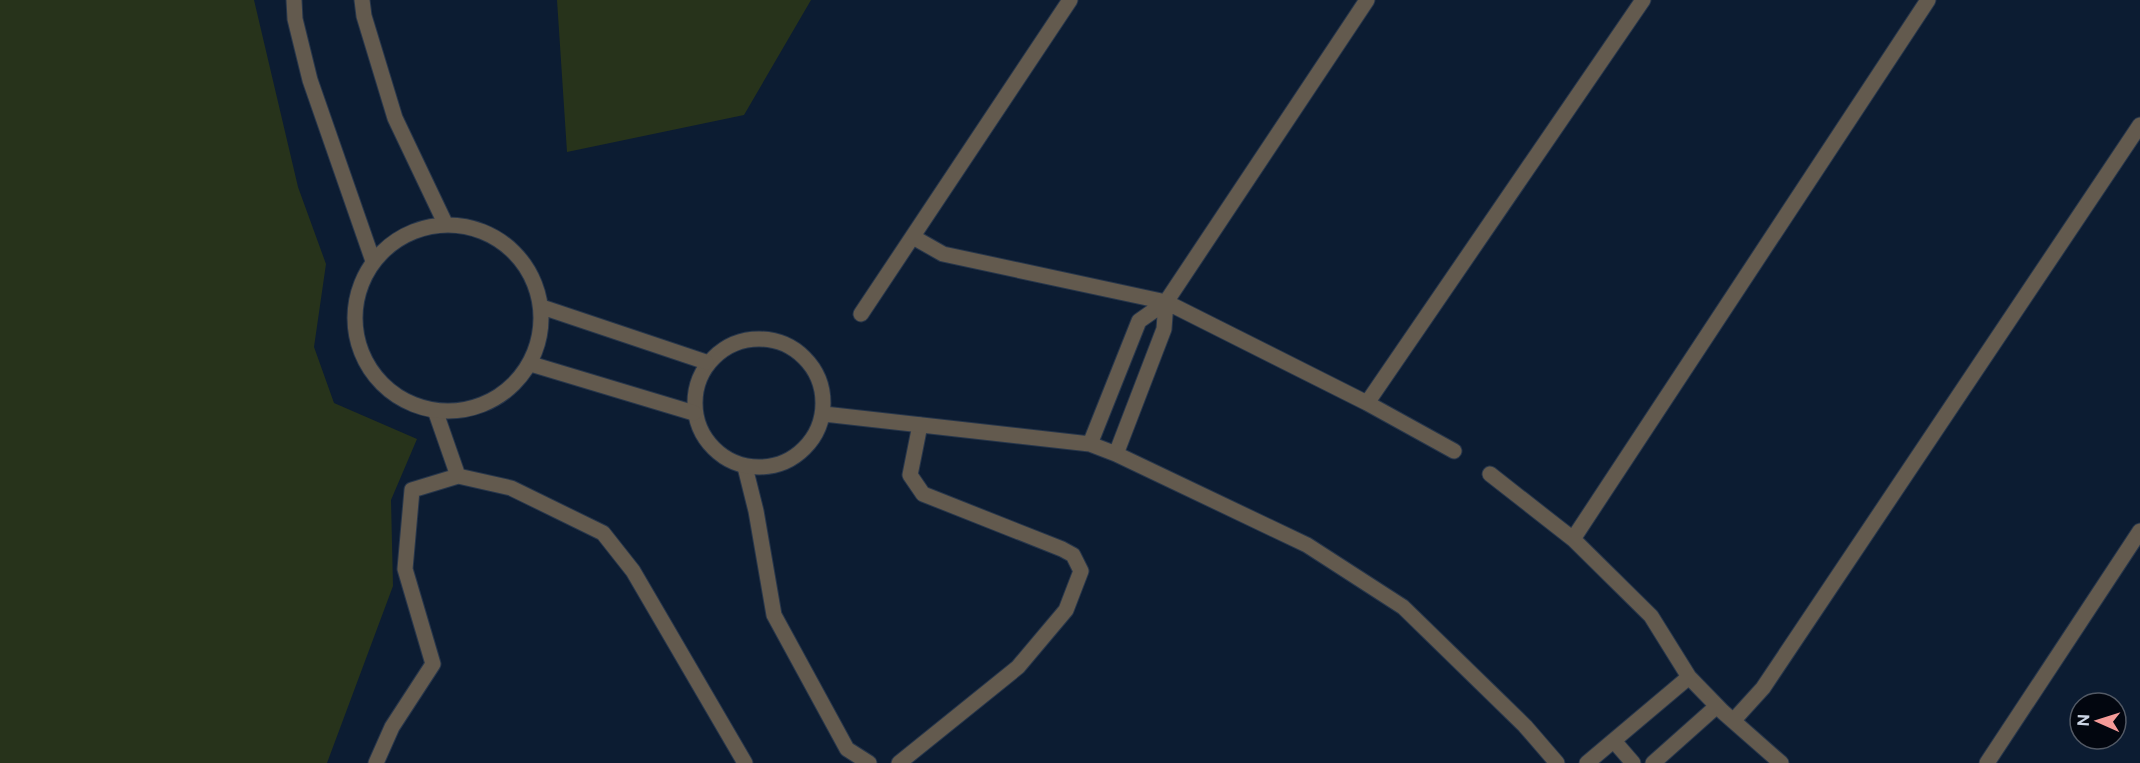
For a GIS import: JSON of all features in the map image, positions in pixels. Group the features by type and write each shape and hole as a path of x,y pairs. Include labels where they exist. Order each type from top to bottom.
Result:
{"street":[{"path":"294,0 295,19 310,80 373,261"},
{"path":"362,0 364,16 395,118 445,223"},
{"path":"861,314 1070,0"},
{"path":"1090,444 1139,321 1166,302 1367,0"},
{"path":"1367,403 1642,0"},
{"path":"1573,539 1928,0"},
{"path":"1733,721 1763,688 2140,125"},
{"path":"445,223 480,228 510,246 532,274 542,307 531,364 491,404 436,413 391,394 361,356 354,307 373,261 405,234 445,223"},
{"path":"913,237 943,254 1166,302 1367,403 1454,451"},
{"path":"1116,454 1164,329 1166,302"},
{"path":"542,307 706,362"},
{"path":"743,338 786,342 817,371 824,414 809,446 780,466 745,468 711,448 694,413 694,386 706,362 743,338"},
{"path":"531,364 694,413"},
{"path":"436,413 458,476"},
{"path":"824,414 1090,444 1116,454 1307,545 1403,607 1525,726 1557,763"},
{"path":"899,763 1018,667 1066,610 1081,571 1073,555 1062,549 923,494 910,475 920,425"},
{"path":"745,468 756,511 774,615 848,749 869,763"},
{"path":"1490,474 1573,539 1651,616 1689,677 1733,721 1781,763"},
{"path":"376,763 392,727 433,664 405,569 412,490 458,476 511,488 603,533 633,571 745,763"},
{"path":"1988,763 2140,531"},
{"path":"1587,763 1689,677"},
{"path":"1653,763 1717,706"},
{"path":"1614,741 1633,763"}],"green space":[{"path":"0,0 254,0 298,187 326,264 314,347 334,403 417,439 391,500 393,586 327,763 0,763"},
{"path":"557,0 811,0 744,115 567,152"}]}
